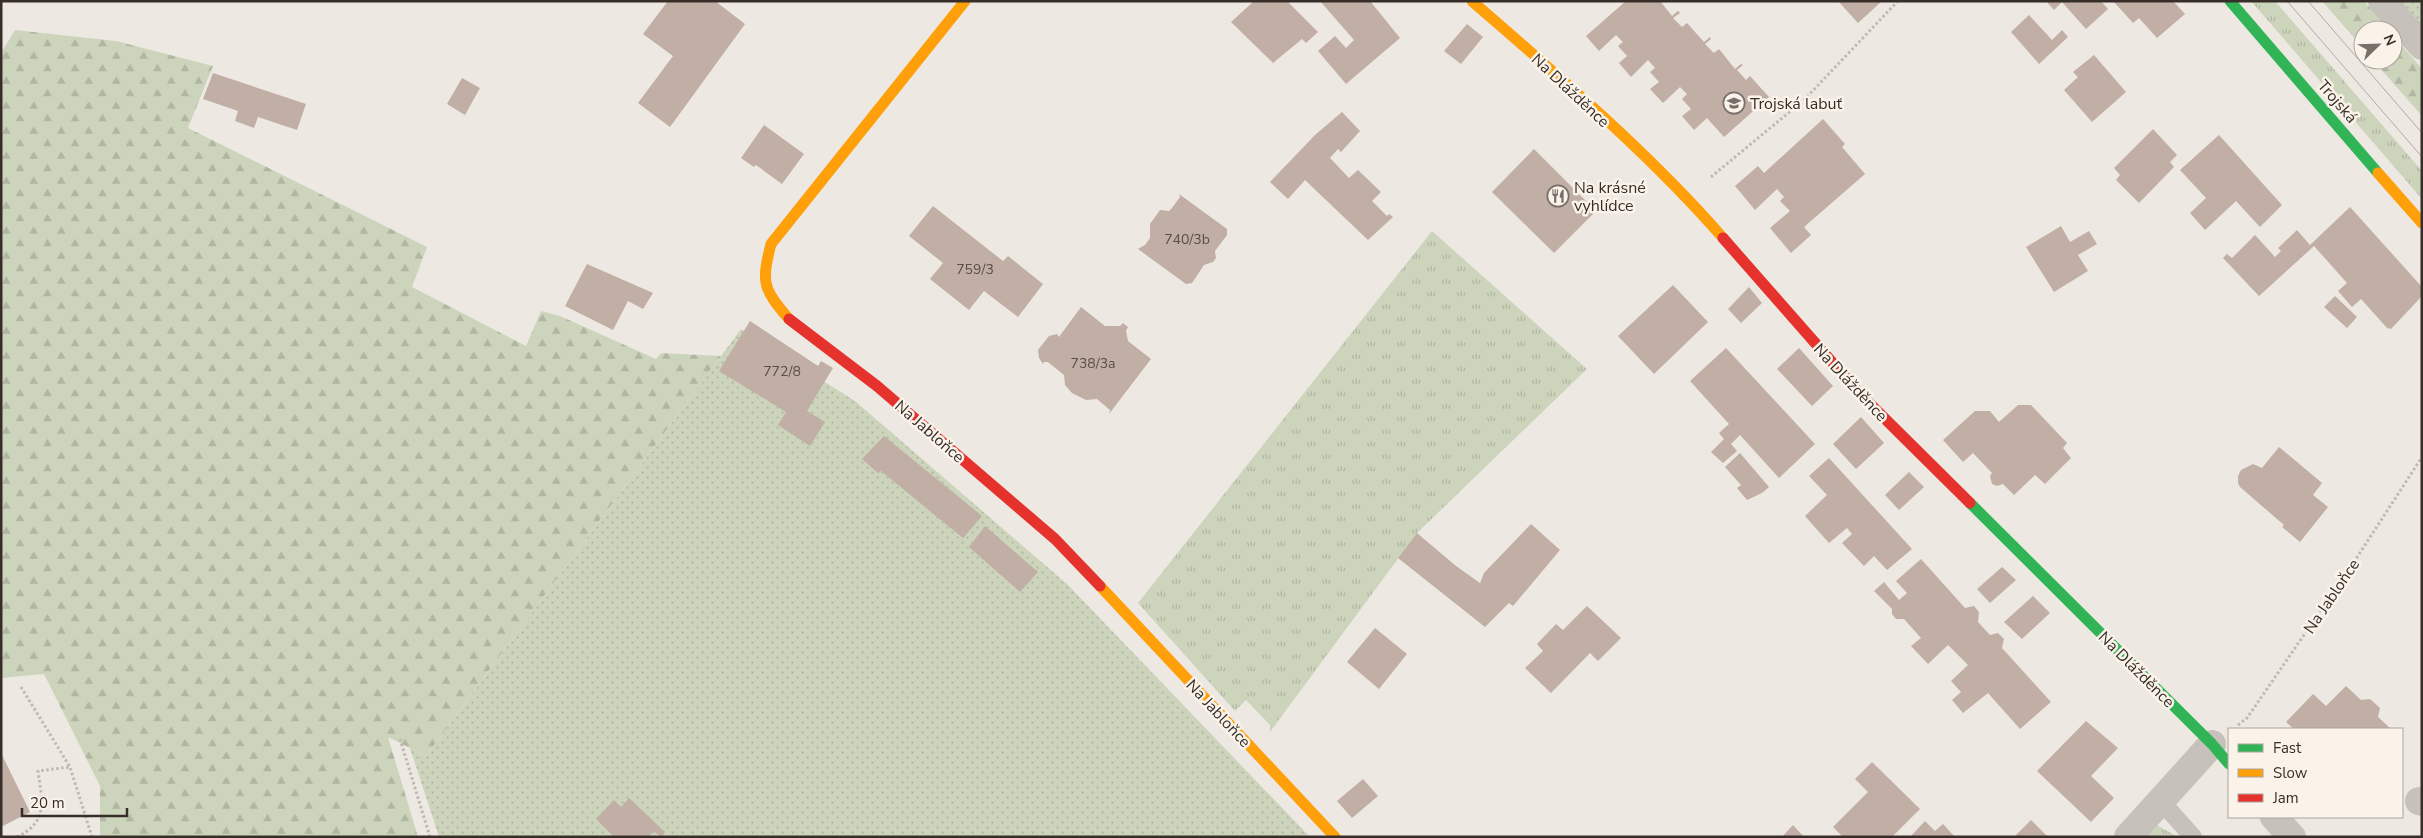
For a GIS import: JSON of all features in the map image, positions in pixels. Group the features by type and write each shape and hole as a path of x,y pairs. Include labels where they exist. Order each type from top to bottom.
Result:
{"street":[{"name":"Na Jabloňce","path":"965,1 771,244 764,272 770,297 790,321 877,386 1055,539 1336,837"},
{"name":"Na Dlážděnce","path":"1472,1 1543,63 1688,198 1860,394 2222,736 2228,760"},
{"name":"Trojská","path":"2230,1 2422,223"},
{"path":"2382,1 2422,46"},
{"path":"2128,837 2222,736"},
{"path":"2275,818 2292,837"}],"lane":[{"path":"2160,801 2193,837"}],"path":[{"path":"1710,178 1804,100 1898,1"},
{"name":"Na Jabloňce","path":"2233,728 2247,718 2253,710 2352,565 2422,457"},
{"path":"21,687 70,767 92,837"},
{"path":"400,739 430,837"},
{"path":"17,837 30,830 43,810 38,771 70,767"}],"green space":[{"path":"2251,1 2275,1 2422,171 2422,199"},
{"path":"2322,1 2364,1 2380,20 2353,20 2353,37"},
{"path":"2397,1 2422,1 2422,25"},
{"path":"15,30 116,41 213,66 188,128 427,247 412,287 526,346 541,311 560,316 656,359 661,353 721,356 426,756 388,737 418,837 100,837 100,786 44,674 1,678 1,53"},
{"path":"2403,47 2422,69 2422,116 2382,70 2403,70"},
{"path":"1432,231 1587,369 1417,533 1270,732 1270,725 1246,700 1235,711 1138,603"},
{"path":"741,329 855,401 1068,585 1310,837 439,837 410,748 426,756"},
{"path":"2155,824 2178,837 2131,837"}],"building":[{"path":"668,1 715,1 745,24 670,127 638,103 673,56 643,34"},
{"path":"1254,1 1287,1 1318,32 1306,43 1302,39 1273,63 1231,22"},
{"path":"1320,1 1370,1 1400,38 1346,84 1318,51 1335,36 1346,48 1354,40"},
{"path":"1626,1 1660,1 1672,16 1678,11 1680,13 1673,18 1682,27 1687,23 1704,42 1710,37 1711,39 1705,44 1714,53 1719,49 1735,69 1741,64 1743,65 1737,70 1746,80 1750,76 1769,97 1724,137 1707,118 1694,130 1682,116 1691,109 1682,99 1687,94 1680,87 1663,103 1650,89 1659,82 1650,72 1655,68 1648,60 1631,77 1619,63 1627,56 1618,46 1623,42 1616,35 1599,51 1586,36"},
{"path":"1838,1 1882,1 1858,23"},
{"path":"2046,1 2101,1 2108,9 2086,29 2062,2 2054,10"},
{"path":"2113,1 2173,1 2185,14 2157,38 2139,18 2133,23"},
{"path":"2029,15 2052,40 2062,30 2068,37 2039,64 2011,32"},
{"path":"1467,24 1483,37 1461,64 1444,51"},
{"path":"2094,55 2126,92 2092,122 2064,90 2078,77 2073,72"},
{"path":"213,73 306,104 297,130 258,117 254,128 235,121 238,111 203,99"},
{"path":"462,78 480,88 465,115 447,104"},
{"path":"1342,112 1360,131 1341,152 1338,149 1330,158 1349,178 1358,170 1381,192 1372,201 1387,216 1389,214 1393,217 1368,240 1305,180 1288,199 1270,182 1315,135"},
{"path":"1823,119 1845,144 1842,147 1865,174 1804,227 1811,235 1791,253 1770,228 1790,211 1780,201 1784,197 1777,189 1755,210 1735,186 1758,166 1764,173"},
{"path":"764,125 804,154 782,184 756,165 754,167 741,158"},
{"path":"2153,129 2177,155 2170,162 2174,167 2139,203 2116,180 2120,175 2114,168"},
{"path":"2219,135 2282,205 2260,227 2236,201 2205,230 2190,213 2206,198 2180,170"},
{"path":"1534,149 1596,211 1554,253 1492,192"},
{"path":"1179,194 1227,229 1227,235 1215,251 1216,258 1213,262 1204,265 1192,283 1186,284 1138,249 1145,245 1150,238 1150,224 1160,210 1169,211 1180,197"},
{"path":"933,206 1003,261 1008,256 1043,284 1018,317 984,291 969,310 930,279 943,263 909,236"},
{"path":"2350,207 2422,287 2422,296 2391,329 2387,328 2361,299 2352,307 2338,291 2347,283 2314,246 2259,296 2223,258 2227,254 2232,258 2255,235 2275,257 2281,251 2278,248 2297,230 2310,245"},
{"path":"2061,226 2070,242 2089,231 2097,244 2078,255 2088,271 2054,292 2026,247"},
{"path":"587,264 653,293 643,309 628,301 613,330 565,306"},
{"path":"1673,285 1708,322 1654,374 1618,336"},
{"path":"1749,287 1762,303 1741,323 1728,309"},
{"path":"2335,296 2357,317 2347,328 2324,307"},
{"path":"1081,307 1105,326 1120,326 1123,323 1128,327 1126,331 1128,341 1151,359 1109,414 1110,410 1097,399 1086,400 1072,393 1065,385 1064,375 1048,362 1043,364 1039,358 1038,350 1049,336 1057,334 1059,337"},
{"path":"750,321 818,366 821,361 833,368 807,411 825,422 810,446 778,425 786,412 719,371"},
{"path":"1726,348 1815,444 1779,478 1740,435 1731,444 1737,451 1723,463 1711,452 1724,439 1719,433 1729,424 1690,381"},
{"path":"1799,348 1833,386 1812,406 1777,369"},
{"path":"2018,405 2031,405 2067,443 2063,448 2071,458 2045,484 2035,475 2014,495 2003,484 1997,486 1992,484 1990,476 1992,473 1973,453 1963,462 1943,440 1975,411 1990,411 1999,422"},
{"path":"1861,417 1884,443 1856,469 1833,444"},
{"path":"884,436 982,516 963,538 881,471 878,473 862,459"},
{"path":"2279,447 2322,483 2313,495 2328,507 2300,542 2282,527 2284,525 2240,487 2238,483 2238,476 2241,470 2253,464 2262,468"},
{"path":"1740,453 1769,487 1762,493 1747,500 1737,488 1741,485 1725,467"},
{"path":"1829,458 1912,549 1887,570 1874,556 1864,566 1842,543 1852,534 1847,528 1829,543 1805,516 1827,495 1809,476"},
{"path":"1909,472 1924,487 1899,510 1885,495"},
{"path":"1531,524 1560,550 1513,606 1509,603 1485,627 1398,558 1417,533 1456,566 1480,583 1484,573"},
{"path":"985,526 1038,572 1020,592 969,547"},
{"path":"1921,559 1965,608 1974,606 1979,612 1978,622 1990,635 1998,633 2004,639 2002,648 2051,702 2020,729 1988,693 1963,713 1952,700 1961,692 1951,681 1968,665 1948,645 1928,664 1911,646 1921,638 1904,619 1896,619 1892,614 1892,609 1874,591 1884,582 1899,600 1907,593 1896,581"},
{"path":"2002,567 2016,580 1990,603 1977,589"},
{"path":"2033,596 2050,613 2022,639 2004,622"},
{"path":"1587,606 1621,638 1598,661 1590,653 1551,693 1525,668 1543,651 1537,644 1556,624 1563,630"},
{"path":"1375,628 1407,654 1379,689 1347,662"},
{"path":"2346,686 2361,700 2370,699 2380,708 2378,717 2390,728 2293,728 2286,722 2313,694 2326,706"},
{"path":"2086,721 2118,748 2091,776 2114,798 2091,822 2037,771"},
{"path":"1,753 30,812 1,827"},
{"path":"1872,762 1920,809 1892,837 1843,837 1833,827 1868,792 1855,779"},
{"path":"1363,779 1378,796 1352,818 1337,801"},
{"path":"629,798 665,832 662,837 653,831 648,837 614,837 596,819 614,800 621,807"},
{"path":"2031,820 2048,837 2014,837"},
{"path":"1925,821 1935,831 1943,824 1955,837 1910,837"},
{"path":"1793,825 1804,837 1782,837"}],"tram line":[{"path":"2287,1 2422,157"},
{"path":"2308,1 2422,133"}],"traffic: fast":[{"path":"2230,1 2378,173"},
{"path":"1970,503 2212,744 2228,763"}],"traffic: slow":[{"path":"789,319 774,300 766,285 766,268 771,244 965,1"},
{"path":"1472,1 1633,145 1723,238"},
{"path":"2378,173 2422,223"},
{"path":"1100,586 1335,837"}],"traffic: jam":[{"path":"1723,238 1860,394 1970,503"},
{"path":"789,319 877,386 1055,539 1100,586"}],"place":[{"name":"Trojská labuť","path":"1734,103"},
{"name":"Na krásné vyhlídce","path":"1558,196"}]}
